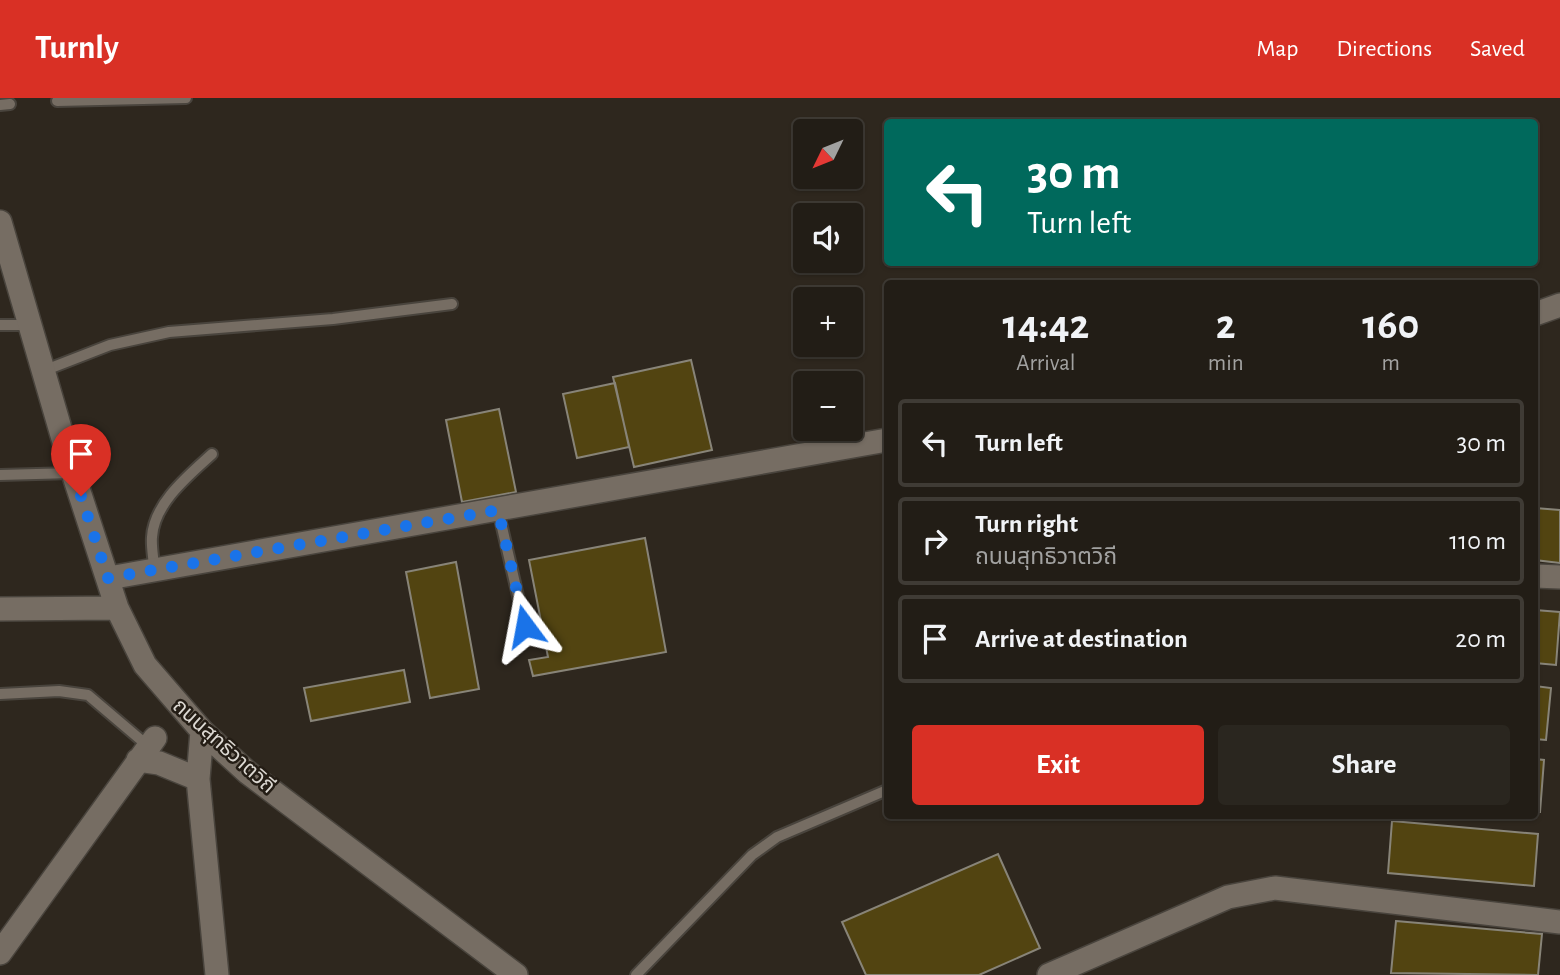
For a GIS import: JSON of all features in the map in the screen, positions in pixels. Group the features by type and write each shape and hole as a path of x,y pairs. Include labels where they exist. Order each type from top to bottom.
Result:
{"street":[{"name":"ถนนสุทธิวาตวิถี","path":"1,226 73,474 117,608 145,665 202,731 247,772 516,975"},
{"path":"1538,313 1560,304"},
{"path":"108,578 884,441"},
{"path":"1538,576 1560,577"},
{"path":"0,609 117,608"},
{"path":"0,953 178,705"},
{"path":"202,731 198,779 217,975"},
{"path":"151,743 167,766 198,779"},
{"path":"1049,975 1228,898 1275,888 1560,922"}],"lane":[{"path":"57,101 186,98"},
{"path":"43,371 110,345 169,332 333,319 452,304"},
{"path":"0,325 29,325"},
{"path":"155,570 152,535 158,515 178,486 212,454"},
{"path":"0,475 73,474"},
{"path":"498,510 525,626"},
{"path":"0,694 59,691 88,695 151,743"},
{"path":"636,975 752,855 777,837 884,791"}],"building":[{"path":"691,360 712,450 634,467 613,377"},
{"path":"615,383 629,447 577,458 563,394"},
{"path":"499,409 516,492 462,502 446,420"},
{"path":"1538,508 1560,510 1560,563 1538,560"},
{"path":"645,538 666,652 533,676 529,660 548,657 529,560"},
{"path":"456,562 479,689 430,698 406,572"},
{"path":"1538,610 1560,612 1556,665 1538,663"},
{"path":"404,670 410,702 311,721 304,688"},
{"path":"1538,686 1551,688 1546,740 1538,739"},
{"path":"1538,759 1544,760 1538,812"},
{"path":"1392,821 1538,834 1534,886 1388,873"},
{"path":"998,854 1040,948 979,975 866,975 842,922"},
{"path":"1396,921 1542,934 1538,975 1391,973"}],"route":[{"path":"81,496 108,578 498,510 525,626"}]}
